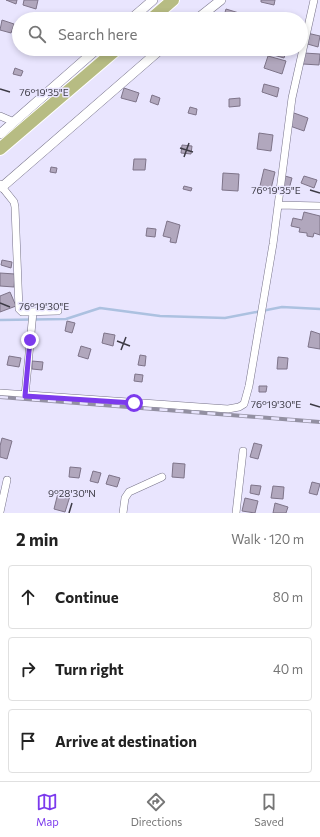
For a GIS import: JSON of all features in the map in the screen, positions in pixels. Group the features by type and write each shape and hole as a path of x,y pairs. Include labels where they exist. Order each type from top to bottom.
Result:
{"highway":[{"path":"159,12 173,0"},
{"path":"0,149 109,56"}],"street":[{"path":"139,12 154,0"},
{"path":"206,12 221,0"},
{"path":"308,27 314,0"},
{"path":"0,134 89,56"},
{"path":"58,312 22,312 19,309 15,207 14,202 1,186 153,56"},
{"path":"0,393 25,396 228,409 239,407 244,404 247,397 279,205 292,98 301,56"},
{"path":"0,116 14,122"},
{"path":"279,205 320,206"},
{"path":"25,396 32,312"},
{"path":"236,513 243,451"},
{"path":"123,513 125,498 129,492 162,477"},
{"path":"0,512 7,480"}],"building":[{"path":"6,0 17,0 16,4"},
{"path":"24,0 38,0 36,9 23,5"},
{"path":"261,0 275,0 274,5 261,2"},
{"path":"226,9 236,12 225,12"},
{"path":"2,20 12,23 11,33 0,30"},
{"path":"308,33 320,36 318,47 308,44"},
{"path":"308,53 320,54 319,65 303,64 304,56 308,56"},
{"path":"268,56 286,61 282,74 264,68"},
{"path":"15,68 23,71 21,76 13,74"},
{"path":"264,84 279,88 277,97 262,92"},
{"path":"124,88 139,93 136,102 121,98"},
{"path":"152,95 160,98 158,105 150,102"},
{"path":"240,98 240,106 229,107 229,99"},
{"path":"190,107 197,109 196,115 188,113"},
{"path":"294,113 308,118 304,131 290,126"},
{"path":"259,133 273,135 271,151 257,149"},
{"path":"182,145 192,146 191,154 181,153"},
{"path":"134,159 146,159 145,170 133,170"},
{"path":"51,167 57,168 56,173 50,172"},
{"path":"264,169 275,172 271,189 260,186"},
{"path":"223,173 239,174 238,191 222,190"},
{"path":"285,176 292,178 289,189 281,187"},
{"path":"304,176 317,180 314,188 301,183"},
{"path":"184,186 192,188 191,191 183,189"},
{"path":"304,212 320,216 320,235 314,233 313,237 307,236 307,233 299,232 300,228 291,226 293,218 302,220"},
{"path":"167,221 180,225 176,243 170,242 171,238 163,236"},
{"path":"147,228 156,229 155,237 146,236"},
{"path":"2,260 12,262 11,268 1,265"},
{"path":"0,273 15,274 14,287 0,286"},
{"path":"10,292 16,306 0,312 0,296"},
{"path":"67,321 75,323 72,333 65,331"},
{"path":"311,331 320,334 320,349 308,347"},
{"path":"104,333 115,335 113,346 102,343"},
{"path":"81,346 91,349 88,359 78,356"},
{"path":"140,355 146,356 145,366 138,365"},
{"path":"9,356 21,358 19,367 7,365"},
{"path":"278,357 288,358 287,369 277,369"},
{"path":"32,361 43,362 42,370 32,369"},
{"path":"135,374 143,375 142,382 134,381"},
{"path":"259,386 267,386 266,392 259,392"},
{"path":"2,438 12,441 7,459 0,457"},
{"path":"254,443 262,445 258,459 250,457"},
{"path":"173,463 185,464 184,478 172,477"},
{"path":"70,467 81,468 79,478 69,477"},
{"path":"93,471 101,473 98,483 90,481"},
{"path":"109,475 120,478 117,487 106,484"},
{"path":"312,482 320,484 317,495 309,493"},
{"path":"251,485 261,486 259,495 250,493"},
{"path":"273,486 284,487 283,499 271,498"},
{"path":"58,493 70,496 65,512 54,509"},
{"path":"245,498 258,501 255,513 242,511"},
{"path":"275,503 288,507 286,513 273,513"}],"waterway":[{"path":"0,320 66,319 100,308 160,316 225,318 282,307 320,309"}],"railway":[{"path":"0,397 320,422"}],"route":[{"path":"30,340 25,396 134,403"}]}
